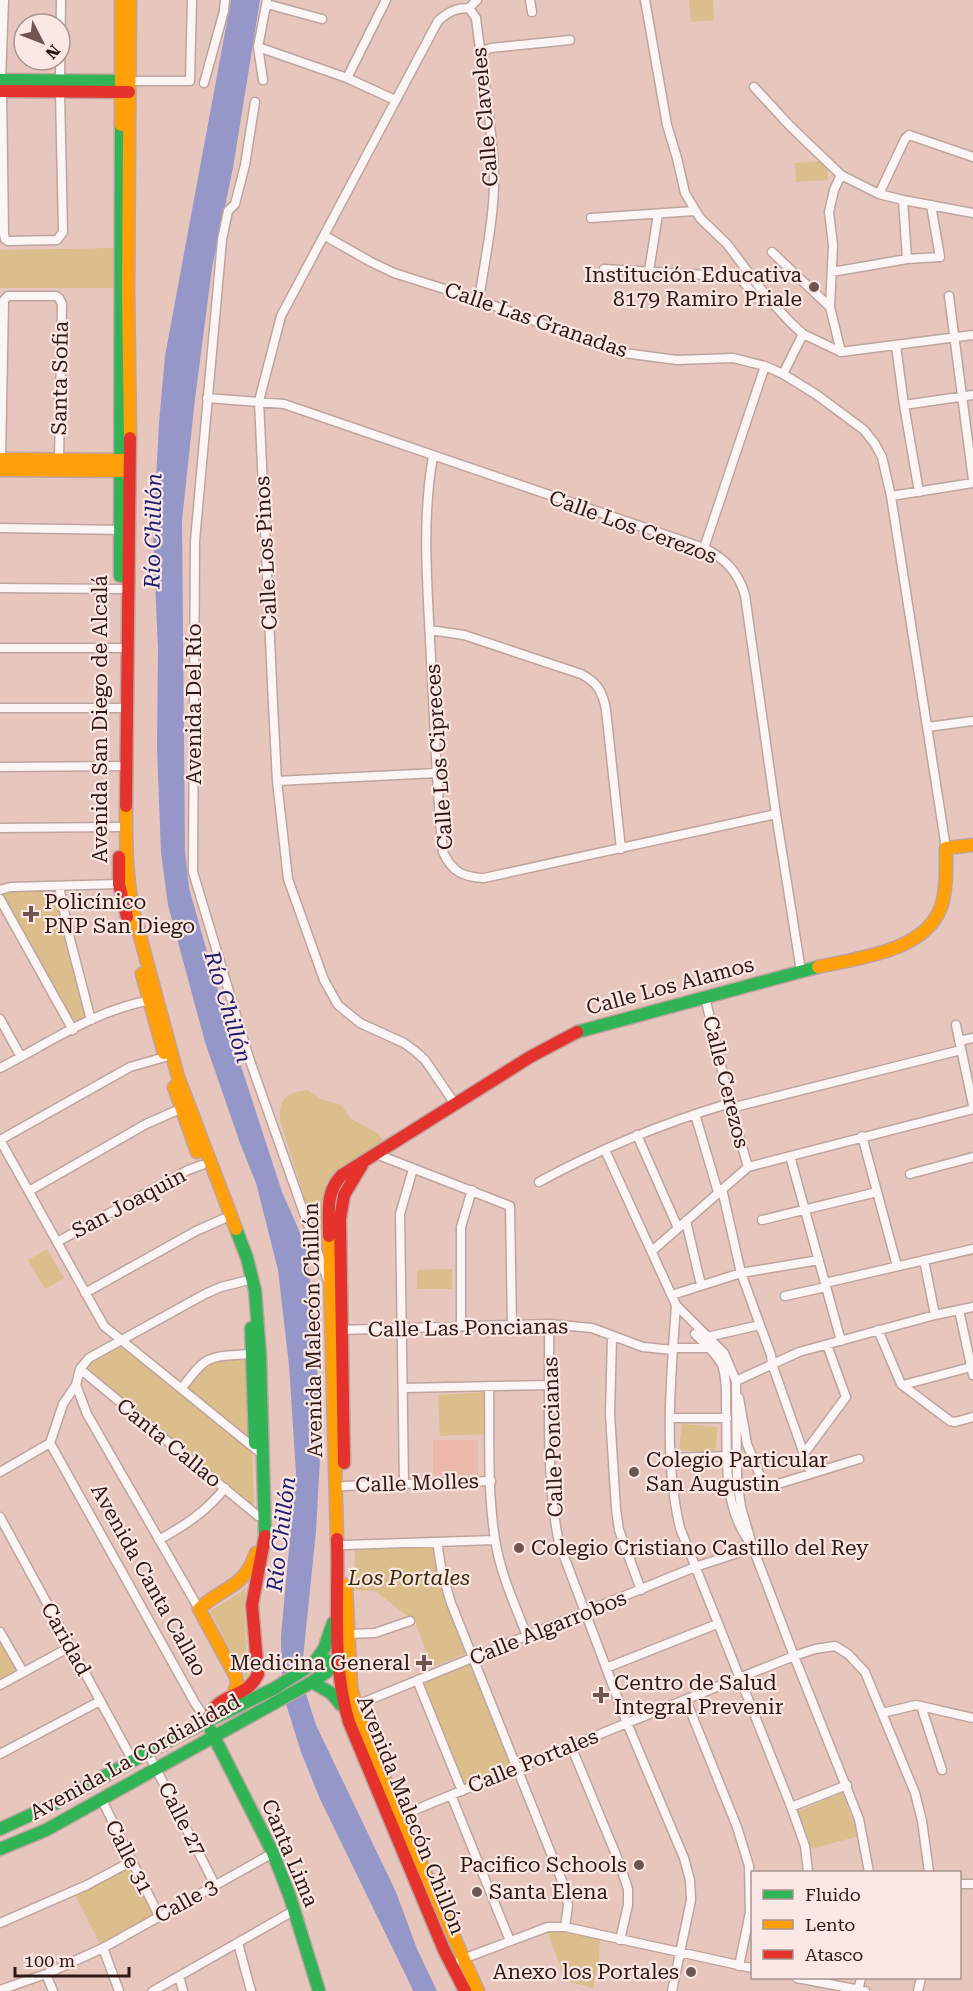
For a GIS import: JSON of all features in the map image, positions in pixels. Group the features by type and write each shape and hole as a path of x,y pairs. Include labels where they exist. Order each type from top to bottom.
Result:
{"main road":[{"path":"121,0 125,86"},
{"path":"125,86 130,0"},
{"path":"1,85 125,86"},
{"name":"Avenida San Diego de Alcalá","path":"125,86 123,766 129,890 165,1057 180,1109 243,1269 250,1311 251,1353 266,1532 252,1605 257,1681 251,1687 211,1708 207,1721"},
{"path":"0,459 59,459 125,465"},
{"path":"0,470 125,465"},
{"name":"Avenida San Diego de Alcalá","path":"123,709 120,589 125,530"},
{"name":"Avenida San Diego de Alcalá","path":"123,766 118,827 119,884 178,1077 251,1271 257,1307 258,1545 248,1570 235,1586 205,1602 199,1609"},
{"path":"946,848 973,845"},
{"name":"Calle Los Alamos","path":"364,1161 530,1057 579,1031 801,971 898,948 930,925 940,910 945,892 946,848"},
{"name":"Avenida Malecón Chillón","path":"364,1161 342,1175 332,1185 329,1195 331,1290 337,1330 344,1485 350,1707 400,1816 457,1962 465,1991"},
{"name":"Avenida Malecón Chillón","path":"364,1161 344,1195 340,1219 337,1330 339,1599 336,1664 350,1707 457,1962 478,1991"},
{"path":"310,1666 320,1657 326,1646 339,1599"},
{"path":"199,1609 202,1619 236,1677 234,1694"},
{"path":"336,1664 348,1621"},
{"path":"310,1666 321,1660 329,1660 336,1664 351,1688"},
{"name":"Avenida La Cordialidad","path":"0,1829 44,1809 207,1721 312,1682 336,1664"},
{"name":"Avenida La Cordialidad","path":"0,1849 46,1830 213,1736 271,1698 310,1666"},
{"path":"312,1682 350,1707"},
{"name":"Avenida Canta Callao","path":"207,1721 213,1736"},
{"name":"Canta Lima","path":"213,1736 273,1853 295,1910 319,1991"}],"street":[{"path":"4,0 1,85 4,234 8,241 57,240 63,232 61,0"},
{"path":"125,86 190,81 192,0"},
{"path":"204,83 225,0"},
{"path":"347,78 386,0"},
{"name":"Calle Los Pinos","path":"455,1104 425,1060 416,1051 348,1015 330,994 288,879 278,781 259,401 281,315 325,236 395,100 438,21 447,12 469,8 477,0"},
{"path":"530,0 532,12"},
{"path":"645,0 667,125 685,193 694,210 727,244 766,297 803,334 841,352 973,335"},
{"path":"263,80 258,47 267,2 322,19"},
{"name":"Calle Claveles","path":"469,8 476,18 490,122 494,174 479,300"},
{"path":"480,52 491,48 570,40"},
{"path":"258,47 347,78 395,100"},
{"path":"754,87 790,126 841,175 879,194 903,201 973,213"},
{"name":"Avenida Del Río","path":"255,102 245,165 235,204 228,211 222,240 195,542 193,872 249,1058 331,1290"},
{"path":"879,194 909,135 973,157"},
{"path":"841,175 834,190 829,212 833,245 830,307 841,352"},
{"path":"903,201 907,259"},
{"path":"832,272 907,259 940,257 931,205"},
{"path":"591,218 694,210"},
{"path":"649,271 658,214"},
{"name":"Calle Las Granadas","path":"325,236 343,248 387,269 624,353 677,360 733,358 765,366 817,395 864,430 882,457 891,496 946,848"},
{"path":"772,252 830,307"},
{"path":"604,269 739,277 758,299"},
{"name":"Santa Sofia","path":"0,459 4,300 8,296 56,296 62,304 59,459"},
{"path":"891,496 973,481 949,296"},
{"path":"783,374 803,334"},
{"path":"896,346 919,492"},
{"path":"704,548 765,366"},
{"path":"904,405 973,395"},
{"name":"Calle Los Cerezos","path":"207,398 284,404 704,548 717,554 729,564 740,579 745,595 801,971"},
{"name":"Calle Los Cipreces","path":"433,456 427,500 425,549 437,773 443,852 448,863 457,872 469,877 484,878 776,814"},
{"path":"0,528 125,530"},
{"path":"0,588 120,589"},
{"path":"430,630 464,635 581,674 592,679 599,687 606,710 621,849"},
{"path":"0,648 120,648"},
{"path":"0,708 123,709"},
{"path":"927,727 973,721"},
{"path":"0,767 123,766"},
{"path":"278,781 437,773"},
{"path":"0,828 118,827"},
{"path":"0,890 11,887 119,884"},
{"path":"59,886 91,1020"},
{"path":"0,899 73,1030"},
{"name":"Calle Cerezos","path":"705,997 748,1167"},
{"path":"0,1068 123,1005 154,1000"},
{"path":"0,1018 21,1057"},
{"path":"652,1251 748,1167 973,1107 970,1082 956,1025"},
{"path":"539,1182 637,1135 695,1114 960,1045 973,1038"},
{"path":"165,1057 130,1067 0,1140 104,1326 259,1452"},
{"path":"29,1191 146,1124 180,1109"},
{"path":"695,1114 720,1191 741,1273 811,1474"},
{"path":"637,1135 678,1228"},
{"path":"862,1136 897,1266"},
{"path":"605,1150 672,1295 676,1309 670,1418 673,1498 680,1528 791,1807 805,1846 808,1871"},
{"path":"376,1154 510,1206 512,1326"},
{"path":"790,1156 841,1341"},
{"path":"910,1174 973,1157"},
{"name":"San Joaquin","path":"57,1242 188,1170 202,1165"},
{"path":"404,1483 400,1214 413,1168"},
{"path":"461,1327 461,1227 472,1190"},
{"path":"762,1220 876,1192"},
{"path":"85,1293 196,1231 223,1220"},
{"path":"686,1221 701,1286"},
{"path":"784,1296 897,1266 973,1249"},
{"path":"672,1295 741,1273 819,1260"},
{"path":"924,1260 935,1315"},
{"path":"0,1472 50,1443 63,1404 76,1385 80,1370 89,1358 205,1294 245,1281"},
{"path":"736,1382 799,1352 973,1307"},
{"path":"676,1309 726,1357 736,1382 747,1444 763,1487 767,1488 859,1459"},
{"path":"676,1309 719,1359 723,1370 727,1418 728,1485 733,1514 753,1548"},
{"path":"903,1385 972,1371 959,1310"},
{"name":"Calle Las Poncianas","path":"337,1330 549,1324 588,1327 643,1347 708,1348"},
{"name":"Calle Poncianas","path":"549,1324 554,1517 559,1543 627,1723 684,1858 690,1880 691,1900 672,1991"},
{"path":"707,1337 760,1325"},
{"path":"878,1330 901,1384 950,1421 955,1422 973,1417"},
{"path":"612,1336 610,1414 616,1509 619,1530 641,1590"},
{"path":"803,1455 846,1397 827,1345"},
{"path":"182,1388 196,1369 208,1359 215,1356 251,1353"},
{"name":"Canta Callao","path":"80,1370 258,1516"},
{"path":"736,1382 737,1479 741,1507 753,1548 859,1819 869,1871"},
{"path":"76,1385 87,1414 199,1609"},
{"path":"404,1388 549,1385"},
{"path":"489,1386 495,1540 506,1580 527,1636"},
{"path":"670,1418 727,1418"},
{"name":"Avenida Canta Callao","path":"50,1443 207,1721"},
{"path":"671,1458 728,1456"},
{"name":"Calle Molles","path":"344,1485 491,1481"},
{"path":"159,1539 200,1515 225,1488"},
{"name":"Caridad","path":"0,1517 133,1761"},
{"path":"345,1545 495,1540"},
{"path":"437,1542 449,1597 566,1891 568,1906 565,1927"},
{"name":"Calle Algarrobos","path":"350,1707 695,1568 753,1548"},
{"path":"348,1634 375,1633 410,1621"},
{"path":"606,1668 717,1624"},
{"path":"0,1632 23,1672"},
{"name":"Calle Portales","path":"400,1816 814,1649 835,1646 848,1654 865,1672 882,1713"},
{"path":"0,1685 70,1647"},
{"path":"417,1680 462,1791"},
{"path":"686,1700 737,1827 748,1866 751,1891 750,1912 739,1966"},
{"path":"0,1754 100,1701"},
{"path":"929,1871 922,1821 915,1793 882,1713 907,1706 921,1706 973,1718"},
{"path":"921,1706 942,1770"},
{"path":"571,1746 628,1889 628,1905 620,1940"},
{"name":"Calle 27","path":"148,1753 215,1885"},
{"path":"791,1807 847,1785"},
{"path":"451,1795 510,1941"},
{"name":"Calle 31","path":"101,1798 159,1916"},
{"name":"Calle 3","path":"0,1990 46,1974 103,1948 273,1853"},
{"path":"0,1923 75,1891 132,1861"},
{"path":"153,1991 295,1910"},
{"path":"457,1962 548,1927 565,1927 751,1968"},
{"path":"238,1943 251,1991"},
{"path":"103,1948 119,1991"},
{"path":"46,1974 53,1991"},
{"path":"179,1976 183,1991"},
{"path":"806,1979 860,1991"}],"shaded area":[{"path":"433,1440 478,1440 478,1475 433,1475"}],"green space":[{"path":"689,0 713,0 714,20 691,22"},
{"path":"827,161 828,180 796,182 795,163"},
{"path":"117,248 116,288 0,288 0,250"},
{"path":"56,888 89,1018 73,1026 0,894 13,890"},
{"path":"308,1090 321,1099 341,1105 351,1119 378,1133 385,1144 326,1182 326,1267 280,1120 283,1101 290,1095"},
{"path":"47,1249 64,1278 45,1289 28,1260"},
{"path":"452,1269 452,1289 417,1289 417,1270"},
{"path":"122,1346 252,1449 254,1508 85,1370 90,1364"},
{"path":"248,1356 252,1442 185,1388 208,1362"},
{"path":"484,1392 486,1434 440,1436 438,1395"},
{"path":"682,1424 718,1427 715,1453 679,1450"},
{"name":"Los Portales","path":"434,1546 467,1653 432,1667 415,1622 375,1591 354,1590 355,1550"},
{"path":"246,1586 244,1608 248,1683 210,1611 241,1592"},
{"path":"0,1639 18,1670 0,1681"},
{"path":"471,1664 513,1767 462,1789 420,1684"},
{"path":"842,1793 859,1836 811,1849 798,1811"},
{"path":"130,1866 154,1915 100,1944 75,1895"},
{"path":"567,1930 600,1938 599,1962 593,1988 566,1981 547,1931"}],"water":[{"path":"231,0 260,0 233,168 212,268 182,520 185,851 189,888 228,1026 282,1192 307,1252 315,1330 321,1441 316,1531 301,1678 316,1725 396,1892 417,1949 437,1991 413,1991 320,1799 301,1752 282,1691 281,1636 296,1473 289,1365 278,1270 256,1183 205,1042 168,905 161,853 157,748 158,649 153,535 159,423 165,356"}],"traffic: fast":[{"path":"0,80 129,81"},
{"path":"120,576 121,125"},
{"path":"577,1032 818,967"},
{"path":"236,1229 247,1258 255,1290 260,1355 265,1536"},
{"path":"251,1328 255,1443"},
{"path":"314,1663 324,1649 333,1623"},
{"path":"0,1849 46,1830 312,1682 328,1671 337,1660"},
{"path":"0,1829 52,1805 180,1735 275,1688 314,1663 329,1661 340,1670"},
{"path":"312,1682 331,1693 341,1705"},
{"path":"211,1731 273,1853 290,1897 319,1991"}],"traffic: slow":[{"path":"121,0 121,125"},
{"path":"130,0 128,291 130,438"},
{"path":"0,459 128,460"},
{"path":"0,470 126,471"},
{"path":"126,806 128,874 134,914 178,1077 236,1229"},
{"path":"818,967 870,956 905,943 921,934 933,922 941,907 945,886 946,848 973,845"},
{"path":"142,974 164,1053"},
{"path":"174,1087 197,1152"},
{"path":"329,1236 337,1539"},
{"path":"234,1694 236,1677 199,1609 239,1581 251,1565 256,1553"},
{"path":"346,1585 351,1688 359,1717 400,1816 478,1991"}],"traffic: jam":[{"path":"0,91 129,92"},
{"path":"126,806 130,438"},
{"path":"119,857 119,884 127,917"},
{"path":"329,1236 330,1196 342,1175 530,1057 577,1032"},
{"path":"344,1463 340,1219 344,1195 362,1165"},
{"path":"207,1721 218,1704 247,1688 258,1674 252,1605 265,1536"},
{"path":"337,1539 338,1654 343,1699 349,1722 444,1950 465,1991"}],"place":[{"name":"Institución Educativa 8179 Ramiro Priale","path":"814,287"},
{"name":"Policínico PNP San Diego","path":"31,914"},
{"name":"Colegio Particular San Augustin","path":"634,1472"},
{"name":"Colegio Cristiano Castillo del Rey","path":"519,1548"},
{"name":"Medicina General","path":"424,1663"},
{"name":"Centro de Salud Integral Prevenir","path":"601,1695"},
{"name":"Pacifico Schools","path":"639,1865"},
{"name":"Santa Elena","path":"477,1892"},
{"name":"Anexo los Portales","path":"691,1972"}],"water label":[{"name":"Río Chillón","path":"153,531"},
{"name":"Río Chillón","path":"228,1007"},
{"name":"Río Chillón","path":"281,1534"}]}
